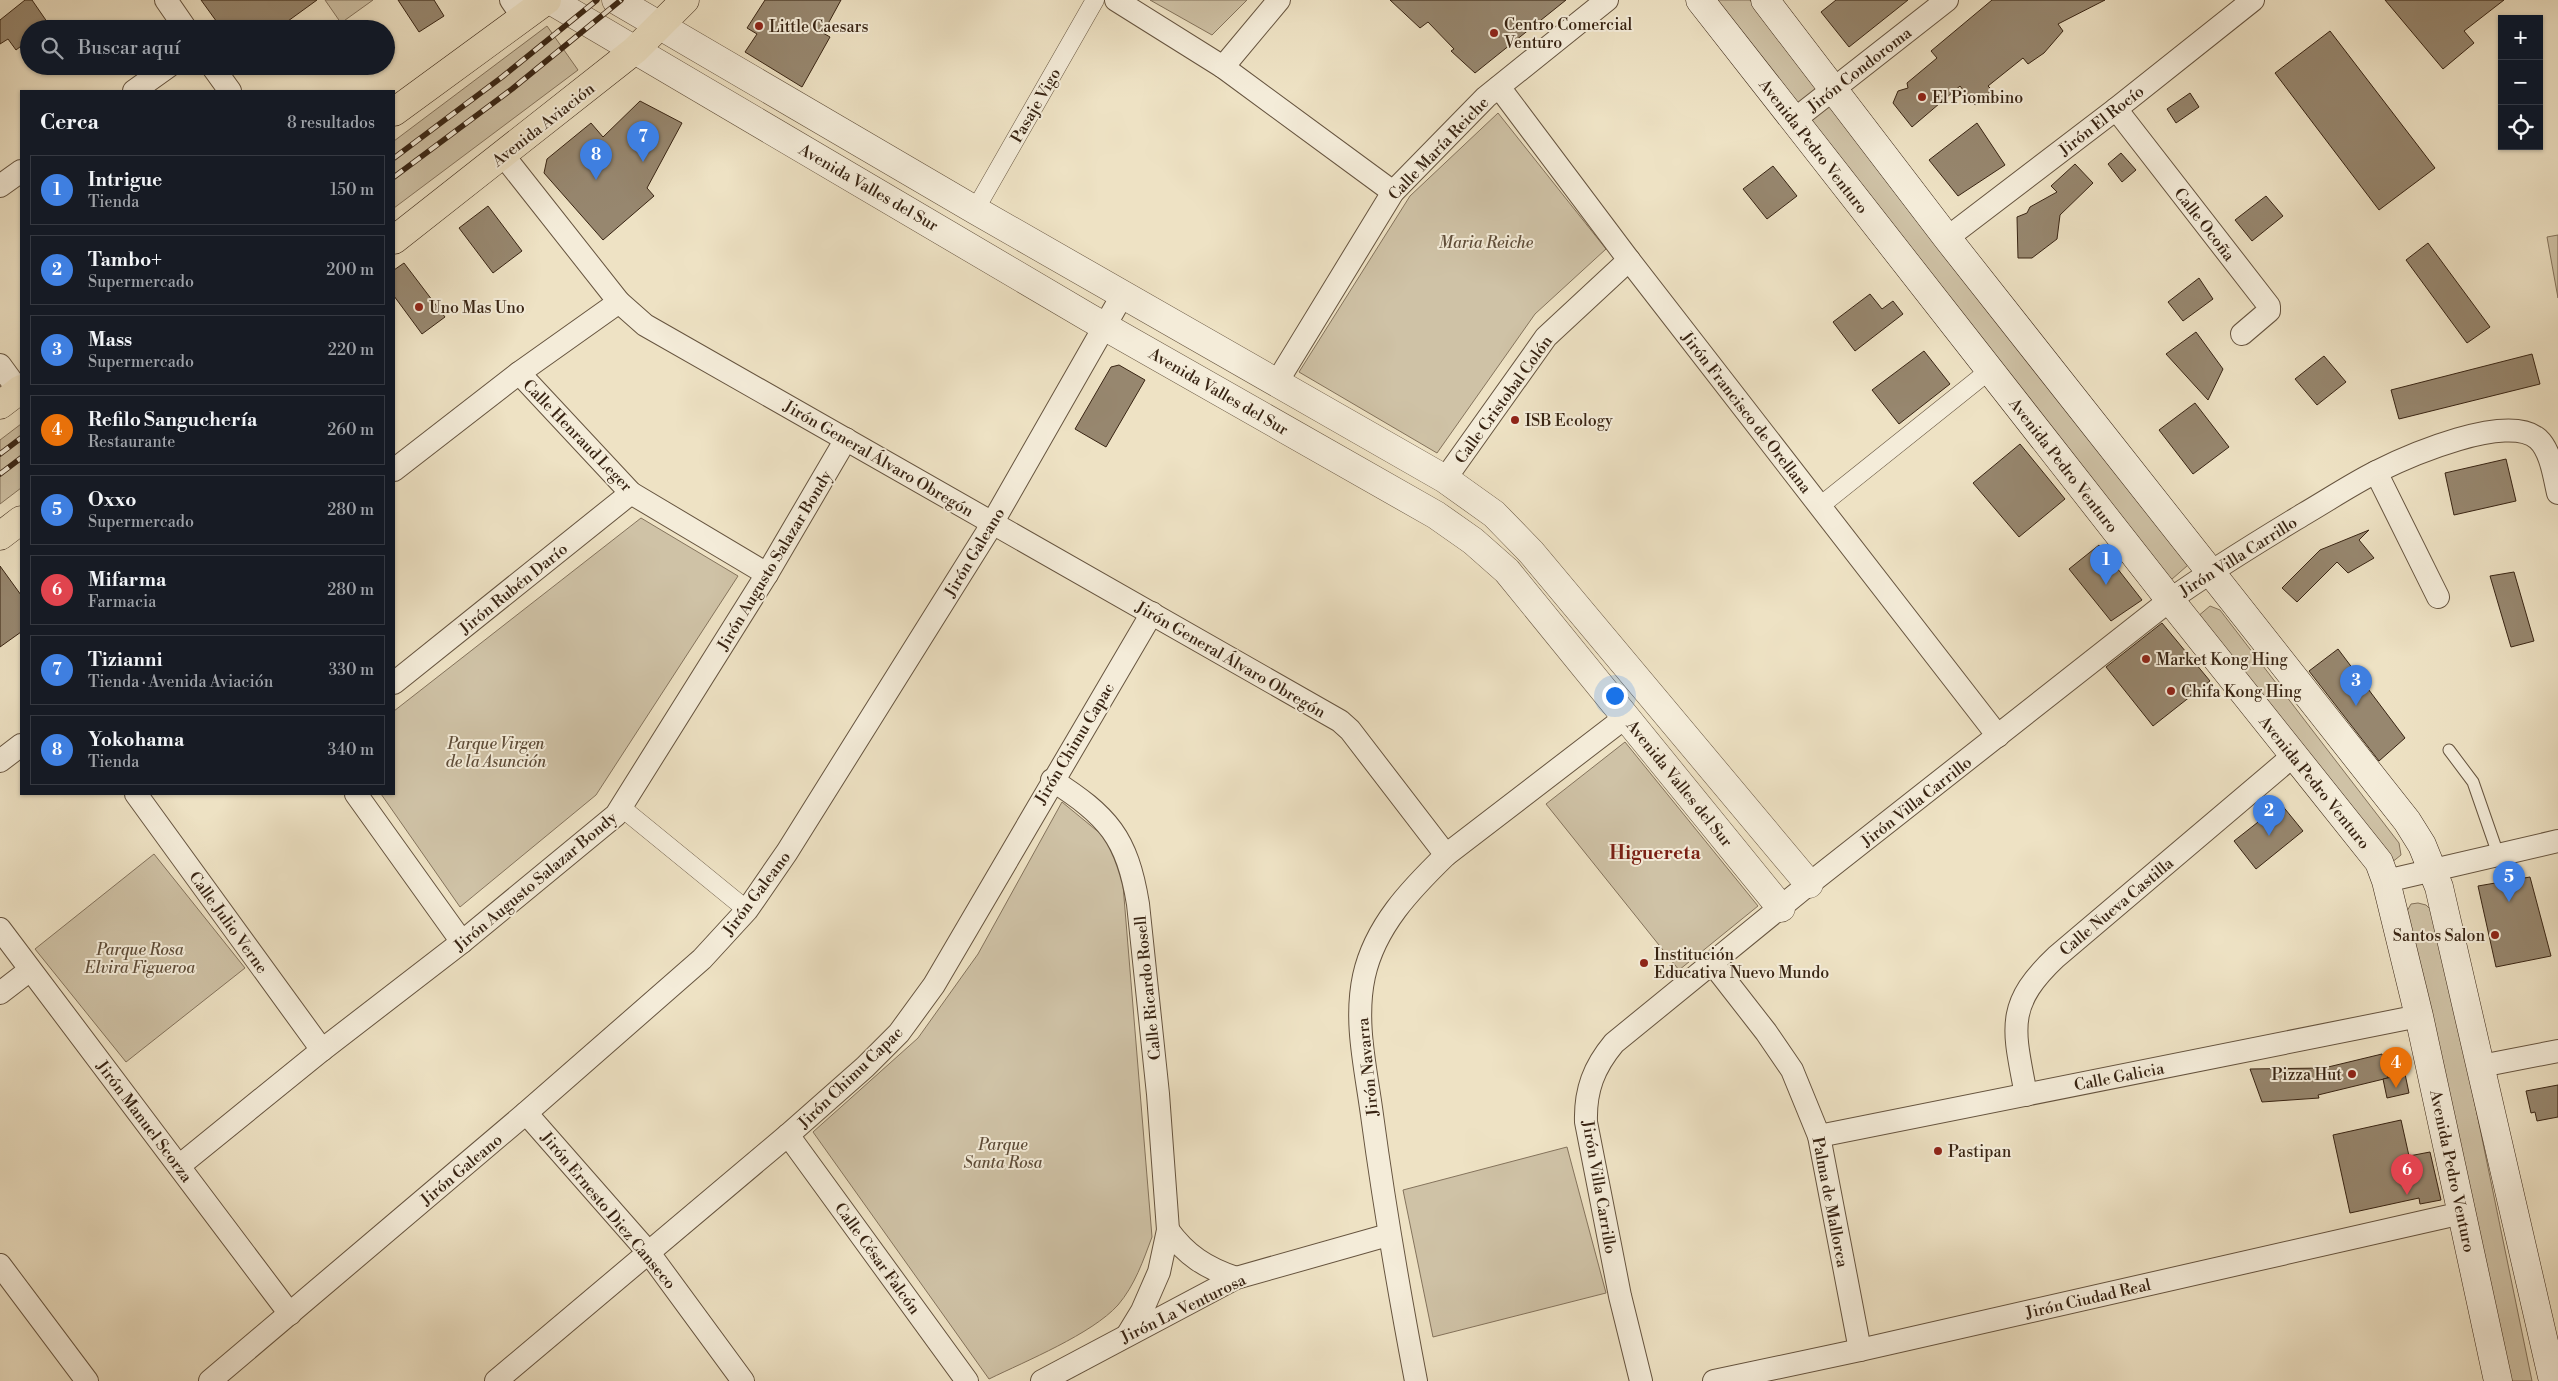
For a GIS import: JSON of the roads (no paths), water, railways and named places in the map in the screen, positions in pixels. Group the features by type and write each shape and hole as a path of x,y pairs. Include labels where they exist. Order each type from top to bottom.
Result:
{"main road":[{"path":"395,111 517,9 548,0"},
{"name":"Avenida Valles del Sur","path":"548,0 1105,326 1436,515 1473,541 1507,571 1627,716 1780,908"},
{"name":"Avenida Valles del Sur","path":"616,0 975,210 1278,382 1445,480 1494,514 1531,552 1809,884"},
{"name":"Avenida Aviación","path":"395,239 635,50 685,0"},
{"name":"Avenida Pedro Venturo","path":"1700,0 2170,600 2379,862 2386,881 2419,1016 2498,1381"},
{"path":"1765,0 1947,238 2407,821 2432,869 2439,887 2553,1381"},
{"path":"0,536 20,521"}],"street":[{"path":"166,0 180,20"},
{"name":"Pasaje Vigo","path":"975,210 1095,0"},
{"path":"1116,0 1223,67 1393,192"},
{"path":"1223,67 1279,0"},
{"name":"Calle María Reiche","path":"1278,382 1393,192 1464,117 1606,0"},
{"name":"Jirón Condoroma","path":"1794,120 1947,0"},
{"name":"Jirón El Rocío","path":"1947,238 2116,109 2253,0"},
{"path":"135,90 156,75"},
{"path":"218,75 229,90"},
{"name":"Jirón Francisco de Orellana","path":"1499,87 1629,260 1998,736"},
{"name":"Calle Ocoña","path":"2116,109 2269,306 2269,310 2242,334"},
{"name":"Jirón General Álvaro Obregón","path":"502,155 619,302 645,325 1340,722 1350,730 1446,855"},
{"path":"0,186 20,172"},
{"name":"Calle Cristobal Colón","path":"1445,480 1546,337 1629,260"},
{"name":"Jirón Galeano","path":"210,1381 526,1114 702,959 747,910 787,852 992,522 1122,294"},
{"path":"395,469 519,373 619,302"},
{"path":"0,365 13,395"},
{"path":"1820,506 1990,370"},
{"name":"Calle Henraud Leger","path":"519,373 632,493 767,574"},
{"name":"Jirón Villa Carrillo","path":"1641,1381 1596,1179 1585,1100 1595,1070 1614,1043 1809,884 2210,570 2376,472 2442,444 2497,431 2520,430 2539,440 2550,459 2558,493"},
{"name":"Jirón Augusto Salazar Bondy","path":"179,1166 322,1050 462,942 622,808 767,574 846,439"},
{"path":"2376,472 2438,597"},
{"name":"Jirón Rubén Darío","path":"395,682 632,493"},
{"name":"Jirón Chimu Capac","path":"496,1381 520,1373 649,1252 788,1135 865,1067 899,1033 934,985 1052,780 1152,613"},
{"name":"Jirón Navarra","path":"1416,1381 1388,1235 1359,1021 1364,975 1378,940 1397,906 1446,855 1627,716"},
{"path":"0,761 20,746"},
{"name":"Calle Nueva Castilla","path":"2026,1095 2016,1024 2022,998 2032,981 2056,956 2293,756"},
{"name":"Calle Ricardo Rosell","path":"1052,780 1082,799 1109,824 1127,856 1133,874 1158,1094 1168,1230 1159,1272 1142,1311 1128,1334"},
{"name":"Calle Julio Verne","path":"137,795 322,1050"},
{"path":"357,795 462,942"},
{"path":"622,808 747,910"},
{"path":"2386,881 2558,841"},
{"name":"Jirón Manuel Scorza","path":"0,929 290,1314"},
{"name":"Palma de Mallorca","path":"1713,964 1766,1032 1792,1070 1819,1136 1860,1350"},
{"path":"0,993 30,970"},
{"name":"Calle Galicia","path":"1819,1136 2419,1016"},
{"path":"2481,1066 2558,1051"},
{"name":"Jirón Ernesto Diez Canseco","path":"526,1114 649,1252 743,1381"},
{"name":"Calle César Falcón","path":"788,1135 967,1381"},
{"name":"Jirón Ciudad Real","path":"1714,1381 1860,1350 2462,1213"},
{"path":"1168,1230 1189,1255 1215,1271 1236,1278"},
{"name":"Jirón La Venturosa","path":"1042,1381 1236,1278 1388,1235"},
{"path":"0,1265 88,1381"}],"lane":[{"path":"2449,750 2473,782 2498,854"}],"railway":[{"path":"395,157 502,77 597,0"},
{"path":"395,176 512,89 621,0"},
{"path":"0,454 20,439"},
{"path":"0,474 20,459"}],"place":[{"name":"Little Caesars","path":"759,26"},
{"name":"Centro Comercial Venturo","path":"1494,33"},
{"name":"El Piombino","path":"1922,97"},
{"name":"Tizianni","path":"643,162"},
{"name":"Yokohama","path":"596,180"},
{"name":"Uno Mas Uno","path":"419,307"},
{"name":"ISB Ecology","path":"1515,420"},
{"name":"Intrigue","path":"2106,585"},
{"name":"Market Kong Hing","path":"2146,659"},
{"name":"Chifa Kong Hing","path":"2171,691"},
{"name":"Mass","path":"2356,706"},
{"name":"Tambo+","path":"2269,836"},
{"name":"Oxxo","path":"2509,902"},
{"name":"Santos Salon","path":"2495,935"},
{"name":"Institución Educativa Nuevo Mundo","path":"1644,963"},
{"name":"Pizza Hut","path":"2352,1074"},
{"name":"Refilo Sanguchería","path":"2396,1088"},
{"name":"Pastipan","path":"1938,1151"},
{"name":"Mifarma","path":"2407,1195"}],"district":[{"name":"Higuereta","path":"1655,852"}],"park label":[{"name":"Maria Reiche","path":"1486,242"},
{"name":"Parque Virgen de la Asunción","path":"496,752"},
{"name":"Parque Rosa Elvira Figueroa","path":"140,958"},
{"name":"Parque Santa Rosa","path":"1003,1153"}]}
